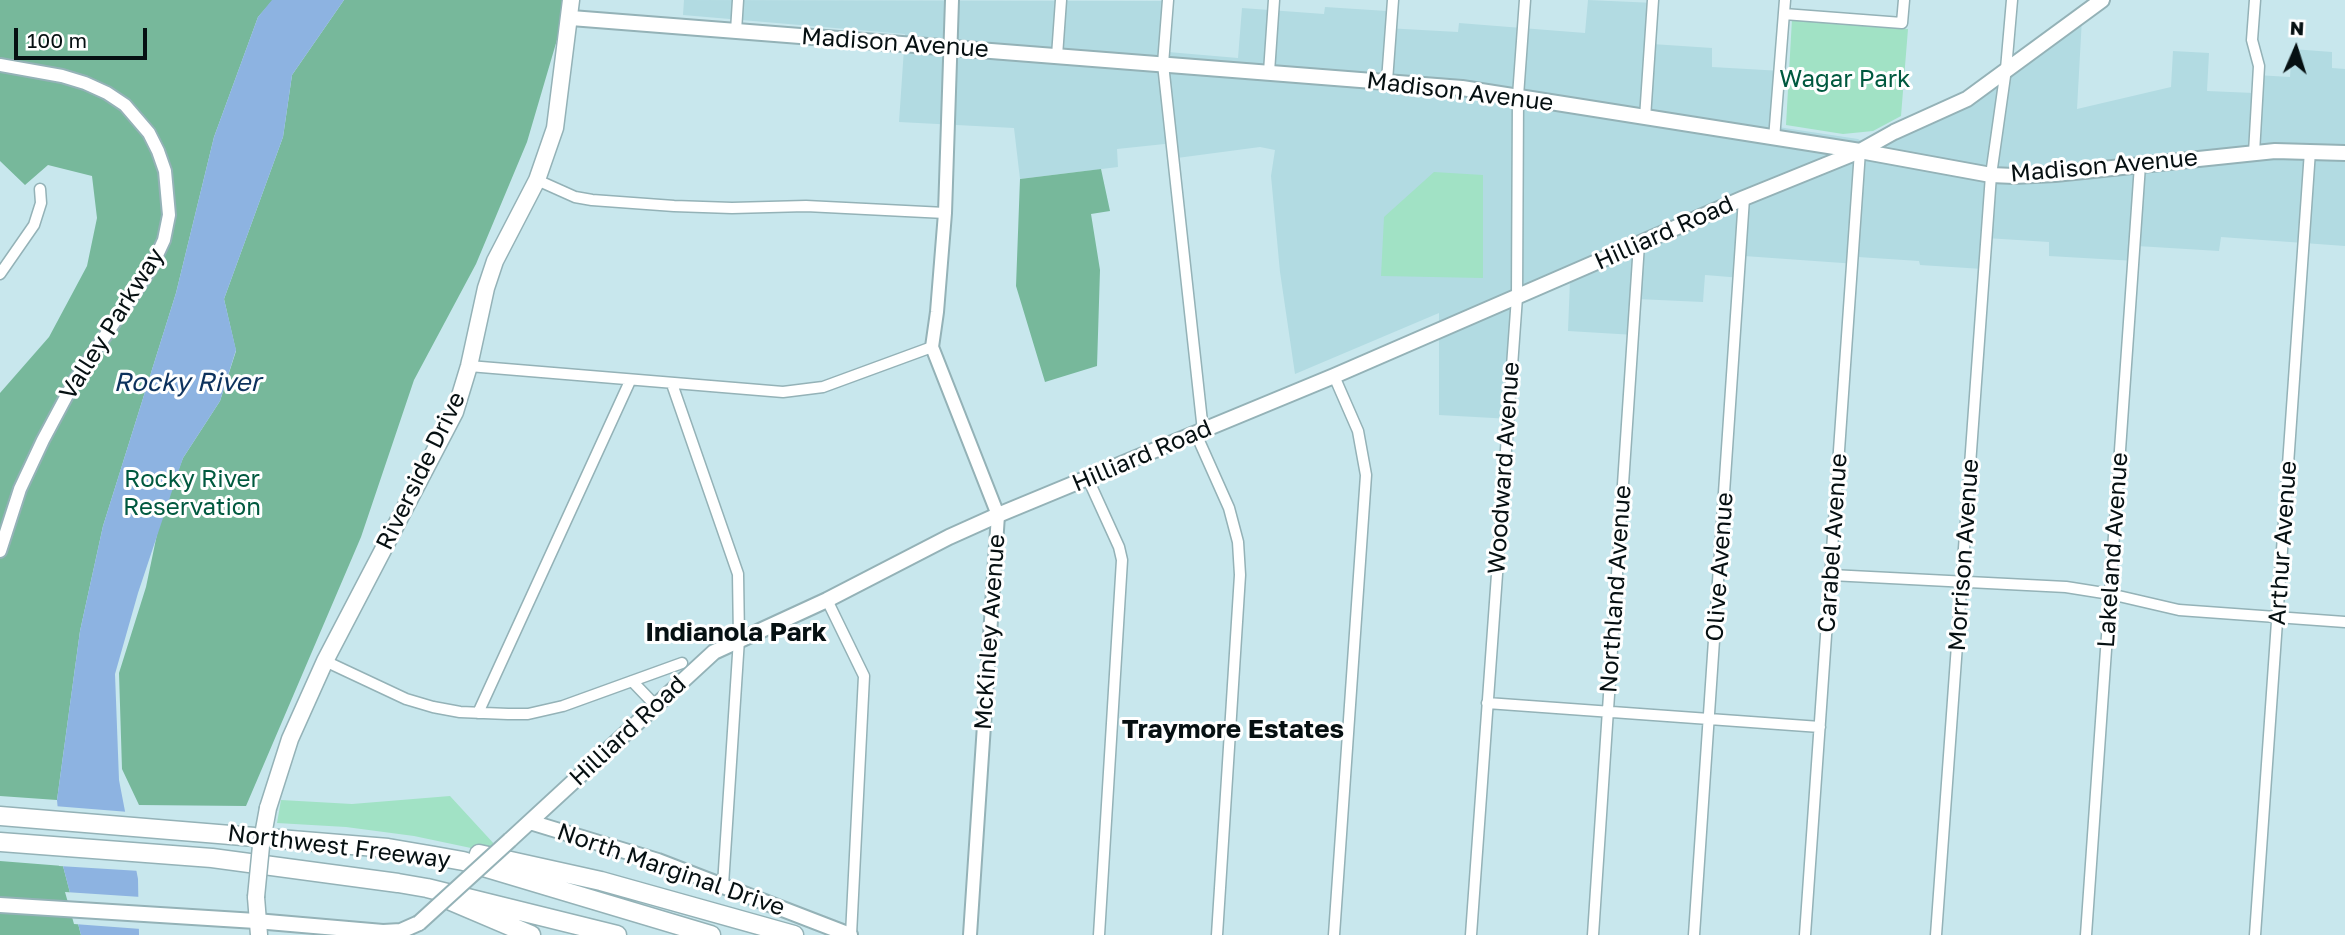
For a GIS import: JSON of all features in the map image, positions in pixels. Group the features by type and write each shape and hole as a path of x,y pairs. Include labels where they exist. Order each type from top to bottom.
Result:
{"highway":[{"name":"Northwest Freeway","path":"0,816 388,848 463,861 711,935"},
{"path":"236,835 398,840 465,851 601,881 794,935"},
{"name":"Northwest Freeway","path":"0,842 212,858 427,888 617,935"},
{"path":"427,888 466,909 531,935"}],"main road":[{"name":"Riverside Drive","path":"257,928 256,897 261,846 268,808 290,738 325,661 455,412 470,366 477,325 495,261 537,180 555,128 572,0"},
{"name":"Hilliard Road","path":"0,905 227,920 257,928 404,933 419,923 714,652 827,600 949,537 998,515 1334,376 1744,198 1860,151 1894,132 1967,99 2102,0"},
{"name":"Madison Avenue","path":"570,18 1462,88 1860,151 1991,175 2055,174 2255,153 2309,150 2345,153"},
{"name":"North Marginal Drive","path":"530,822 658,860 850,935"}],"street":[{"path":"736,31 738,0"},
{"name":"McKinley Avenue","path":"953,0 949,47 945,213 932,347 998,515 970,935"},
{"path":"1057,56 1061,0"},
{"path":"1168,0 1163,64 1199,433 1229,508 1238,542 1240,575 1217,935"},
{"path":"1269,72 1274,0"},
{"path":"1387,81 1393,0"},
{"name":"Woodward Avenue","path":"1471,935 1517,297 1518,96 1525,0"},
{"path":"1645,118 1653,0"},
{"path":"1774,139 1785,0"},
{"path":"1784,13 1902,23 1904,0"},
{"name":"Morrison Avenue","path":"1936,935 1991,175 2006,69 2012,0"},
{"path":"2255,0 2252,40 2259,66 2255,153"},
{"name":"Valley Parkway","path":"0,65 85,83 125,105 149,133 158,150 165,171 169,215 164,240 151,268 74,382 43,440 20,489 0,551"},
{"name":"Arthur Avenue","path":"2255,935 2279,617 2309,150"},
{"name":"Carabel Avenue","path":"1805,935 1860,151"},
{"name":"Lakeland Avenue","path":"2086,935 2140,164"},
{"path":"537,180 575,197 592,200 674,206 806,206 945,213"},
{"path":"0,274 34,225 41,203 40,189"},
{"name":"Olive Avenue","path":"1694,935 1744,198"},
{"name":"Northland Avenue","path":"1593,935 1639,244"},
{"path":"0,253 8,263"},
{"path":"470,366 783,392 823,387 932,347"},
{"path":"1334,376 1358,431 1366,475 1334,935"},
{"path":"478,713 630,380"},
{"path":"673,384 733,555 739,593 739,639 723,885"},
{"path":"1088,479 1119,547 1122,560 1099,935"},
{"path":"1831,575 2066,587 2179,610 2345,622"},
{"path":"827,600 864,676 850,935"},
{"path":"325,661 406,699 433,707 478,713 528,715 564,706 682,663"},
{"path":"632,681 656,706"},
{"path":"1487,703 1820,727"}],"shaded area":[{"path":"684,0 1171,1 1168,52 1238,58 1242,8 1324,14 1325,7 1387,11 1386,28 1458,32 1459,23 1585,33 1588,0 1655,3 1652,44 1712,48 1712,67 1782,71 1778,127 1858,139 1873,148 2082,18 2077,109 2171,87 2173,51 2209,53 2207,91 2254,93 2256,75 2290,77 2292,49 2332,52 2332,68 2345,69 2345,246 2221,237 2219,251 2137,246 2136,261 2049,256 2049,242 1986,238 1983,269 1858,257 1857,264 1744,256 1742,278 1705,275 1703,302 1637,299 1635,335 1568,331 1570,280 1520,301 1511,419 1439,415 1439,313 1295,374 1280,272 1271,176 1275,150 1260,147 1177,158 1174,143 1117,149 1118,167 1020,179 1014,128 899,122 905,34 683,15"}],"green space":[{"path":"0,0 273,0 258,17 214,137 176,293 103,526 80,631 57,800 0,796 0,393 49,337 87,266 97,218 92,176 48,165 25,185 0,161"},
{"name":"Rocky River Reservation","path":"344,0 562,0 559,33 527,142 476,264 414,380 361,537 246,806 139,805 122,769 119,673 146,587 161,515 183,458 220,401 236,351 224,299 283,137 292,75"},
{"name":"Wagar Park","path":"1792,19 1908,29 1901,116 1873,131 1843,134 1786,125"},
{"path":"1101,169 1110,211 1091,214 1100,270 1097,366 1045,382 1016,286 1020,179"},
{"path":"1434,172 1483,175 1483,278 1381,276 1384,217"},
{"path":"450,796 496,846 490,852 414,836 346,827 277,823 281,800 352,804"},
{"path":"0,861 63,866 81,935 0,935"}],"water":[{"name":"Rocky River","path":"272,0 344,0 292,75 283,137 224,299 236,350 220,401 183,458 138,593 115,674 119,780 138,879 139,935 81,935 63,866 57,800 80,631 103,526 176,293 214,137 258,17"}],"pier":[{"path":"54,806 129,812 140,871 59,866"},
{"path":"65,892 141,897 141,929 74,924"}],"district":[{"name":"Indianola Park","path":"736,633"},
{"name":"Traymore Estates","path":"1233,730"}]}
